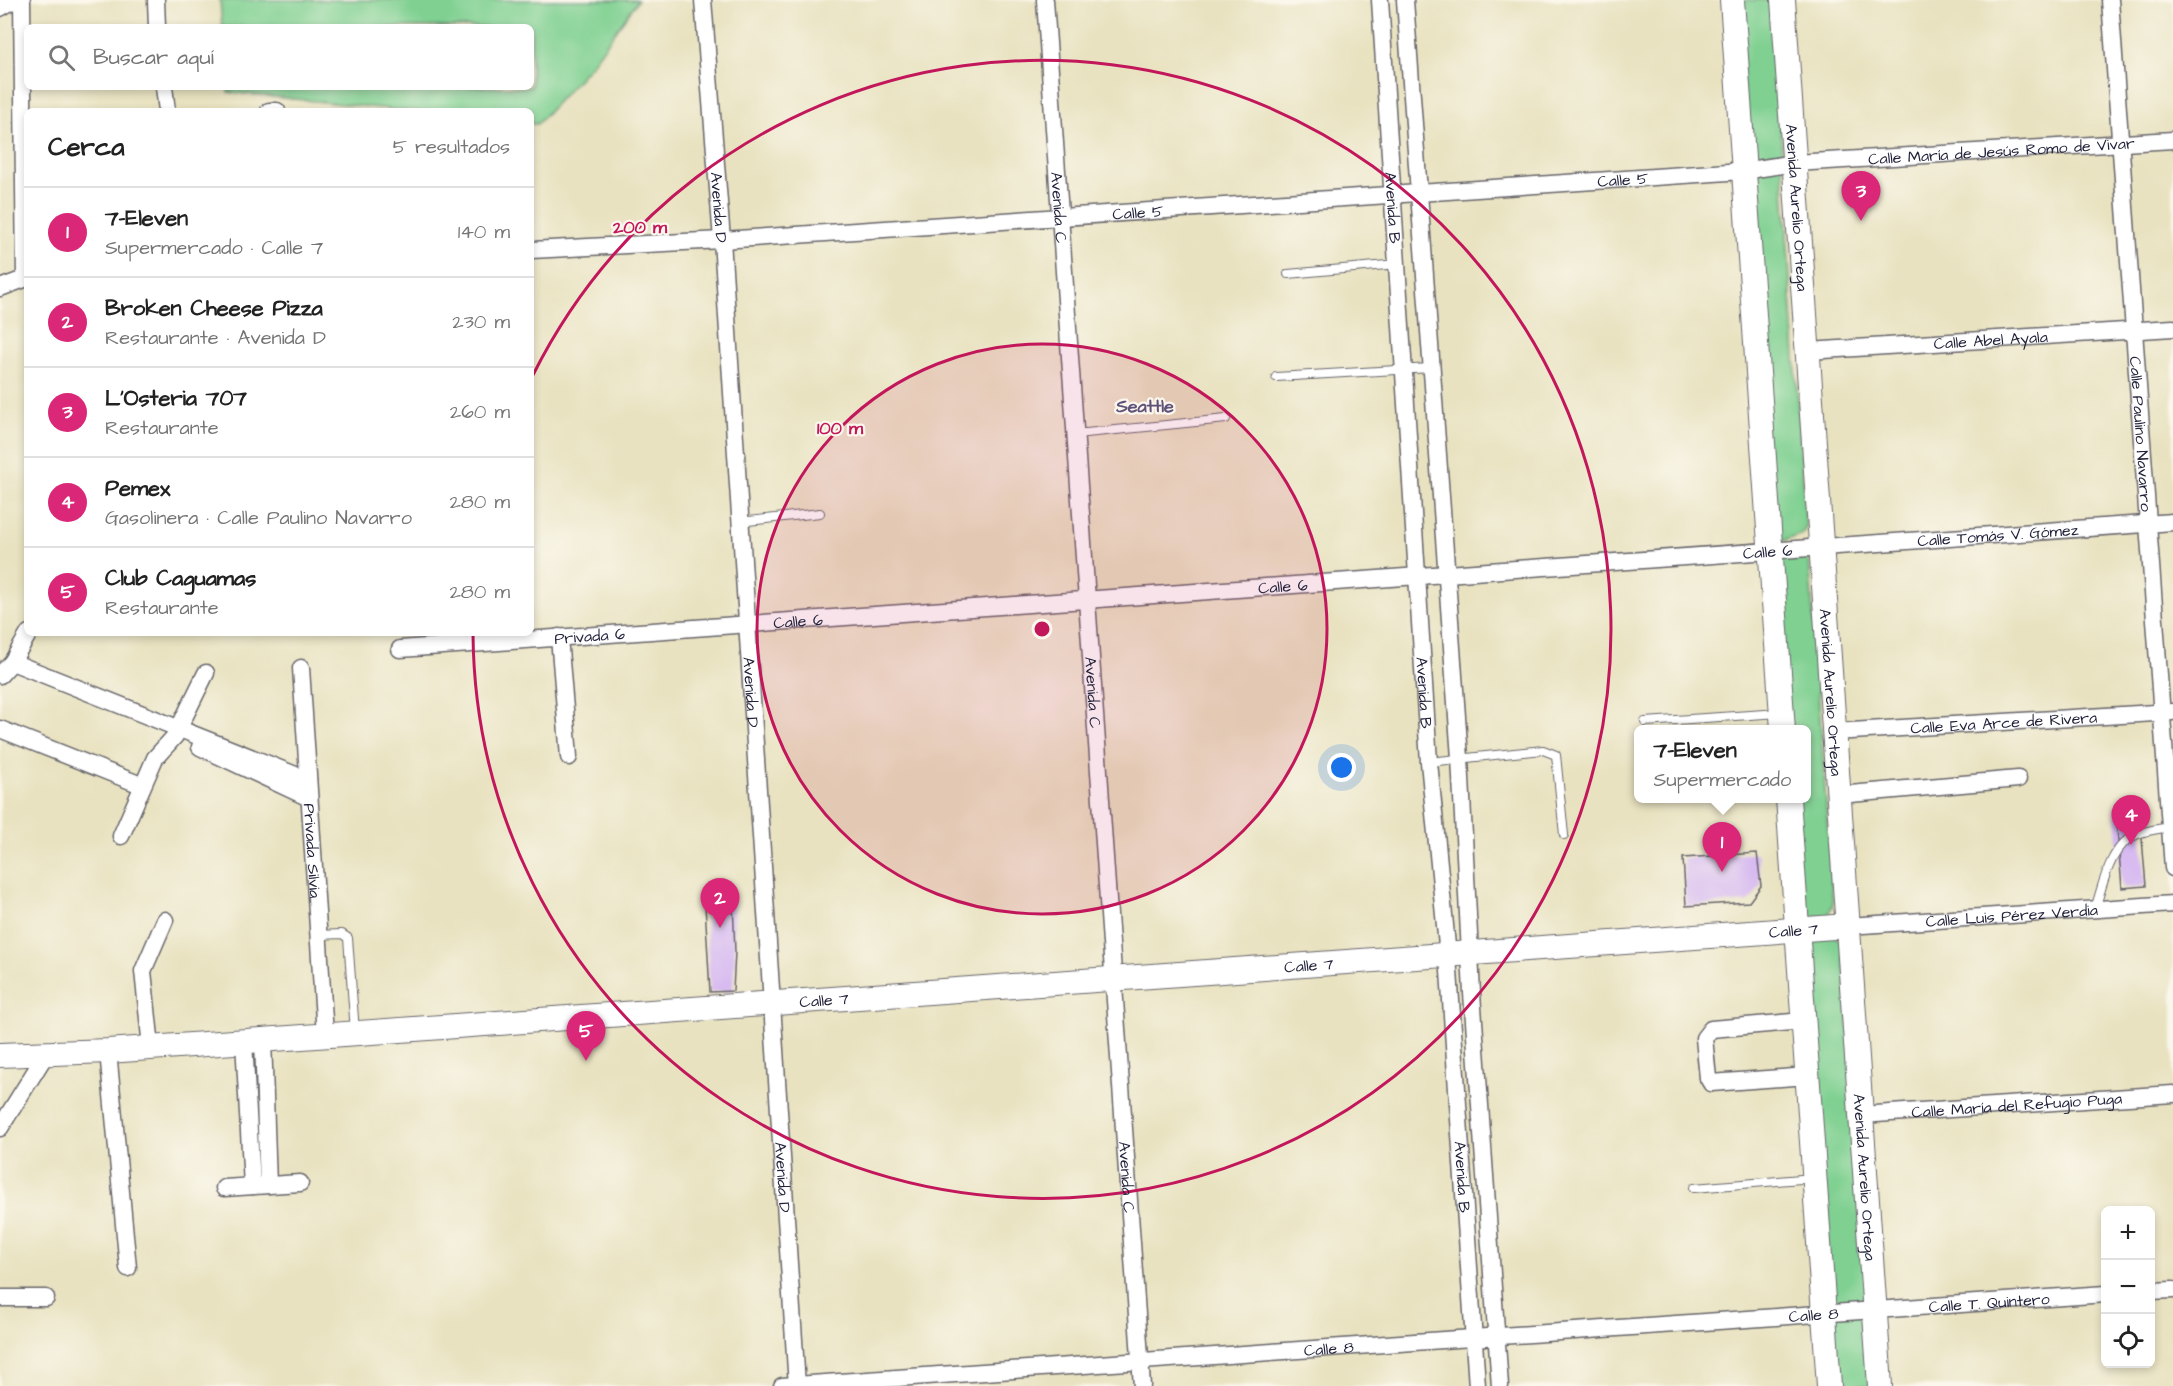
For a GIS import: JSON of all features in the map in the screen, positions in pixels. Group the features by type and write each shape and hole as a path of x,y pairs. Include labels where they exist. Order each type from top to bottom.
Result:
{"main road":[{"path":"1732,0 1783,721"},
{"name":"Avenida Aurelio Ortega","path":"1783,0 1880,1386"},
{"path":"1788,803 1829,1386"},
{"name":"Calle 7","path":"0,1055 108,1051 1848,926"}],"street":[{"path":"0,8 14,0"},
{"path":"22,0 24,139"},
{"path":"156,0 157,24"},
{"name":"Avenida D","path":"703,0 722,240 745,624 772,1004 792,1386"},
{"name":"Avenida C","path":"1045,0 1142,1386"},
{"name":"Avenida B","path":"1380,0 1429,762 1459,955 1484,1177 1500,1386"},
{"name":"Avenida B","path":"1405,0 1460,758 1459,955 1462,1178 1477,1386"},
{"name":"Calle Paulino Navarro","path":"2110,0 2148,523 2167,712 2173,868"},
{"path":"1384,45 1408,44"},
{"path":"164,90 167,108"},
{"name":"Calle María de Jesús Romo de Vivar","path":"1743,171 1795,163 2173,140"},
{"name":"Calle 5","path":"534,250 722,240 1743,171"},
{"path":"0,288 24,279"},
{"name":"Calle Abel Ayala","path":"1808,351 2173,328"},
{"name":"Calle Tomás V. Gómez","path":"1821,546 2173,522"},
{"name":"Calle 6","path":"745,624 1821,546"},
{"name":"Privada 6","path":"400,649 745,624"},
{"path":"0,675 12,662 27,636"},
{"path":"559,638 569,757"},
{"path":"12,662 161,723 309,798"},
{"name":"Privada Silvia","path":"301,668 325,1035"},
{"path":"121,836 141,785 155,758 178,732 206,673"},
{"name":"Calle Eva Arce de Rivera","path":"1834,732 2167,712"},
{"path":"0,729 141,785"},
{"path":"178,732 308,780"},
{"path":"1839,795 2018,779"},
{"name":"Calle Luis Pérez Verdia","path":"1848,926 2173,904"},
{"path":"151,1047 143,971 165,920"},
{"path":"1804,1021 1711,1029 1704,1038 1708,1078 1711,1083 1808,1076"},
{"path":"253,1040 260,1186"},
{"path":"108,1051 128,1268"},
{"path":"0,1128 46,1054"},
{"name":"Calle María del Refugio Puga","path":"1861,1115 2173,1094"},
{"path":"1462,1178 1484,1177"},
{"path":"224,1188 300,1183"},
{"path":"2155,1291 2173,1290"},
{"name":"Calle T. Quintero","path":"1875,1310 2101,1294"},
{"path":"0,1298 46,1298"},
{"name":"Calle 8","path":"792,1386 1875,1310"}],"lane":[{"path":"1288,274 1398,264"},
{"path":"1276,377 1431,368"},
{"path":"1076,434 1226,419"},
{"path":"739,522 820,513"},
{"path":"1646,722 1783,721"},
{"path":"1429,762 1543,750 1556,755 1564,835"},
{"path":"2094,909 2111,860 2122,846 2136,834 2170,827"},
{"path":"318,935 342,933 348,938 356,1033"},
{"path":"1694,1188 1815,1178"}],"green space":[{"path":"220,0 638,0 592,64 537,124 534,124 534,108 380,108 228,92 228,90 534,90 534,24 222,24"},
{"path":"1733,0 1772,0 1806,527 1802,534 1784,541 1771,534"},
{"path":"1791,550 1809,557 1833,904 1828,917 1804,920 1790,803 1811,803 1811,725 1785,725 1773,559"},
{"path":"1820,926 1842,942 1877,1386 1831,1386 1799,932"}],"building":[{"path":"2139,803 2146,886 2122,888 2115,805"},
{"path":"1757,853 1761,886 1749,902 1686,906 1683,858"},
{"path":"733,902 735,952 733,991 710,992 705,905"}],"place":[{"name":"L'Osteria 707","path":"1861,221"},
{"name":"Pemex","path":"2131,845"},
{"name":"7-Eleven","path":"1722,872"},
{"name":"Broken Cheese Pizza","path":"720,928"},
{"name":"Club Caguamas","path":"586,1061"}],"district":[{"name":"Seattle","path":"1145,406"}]}
